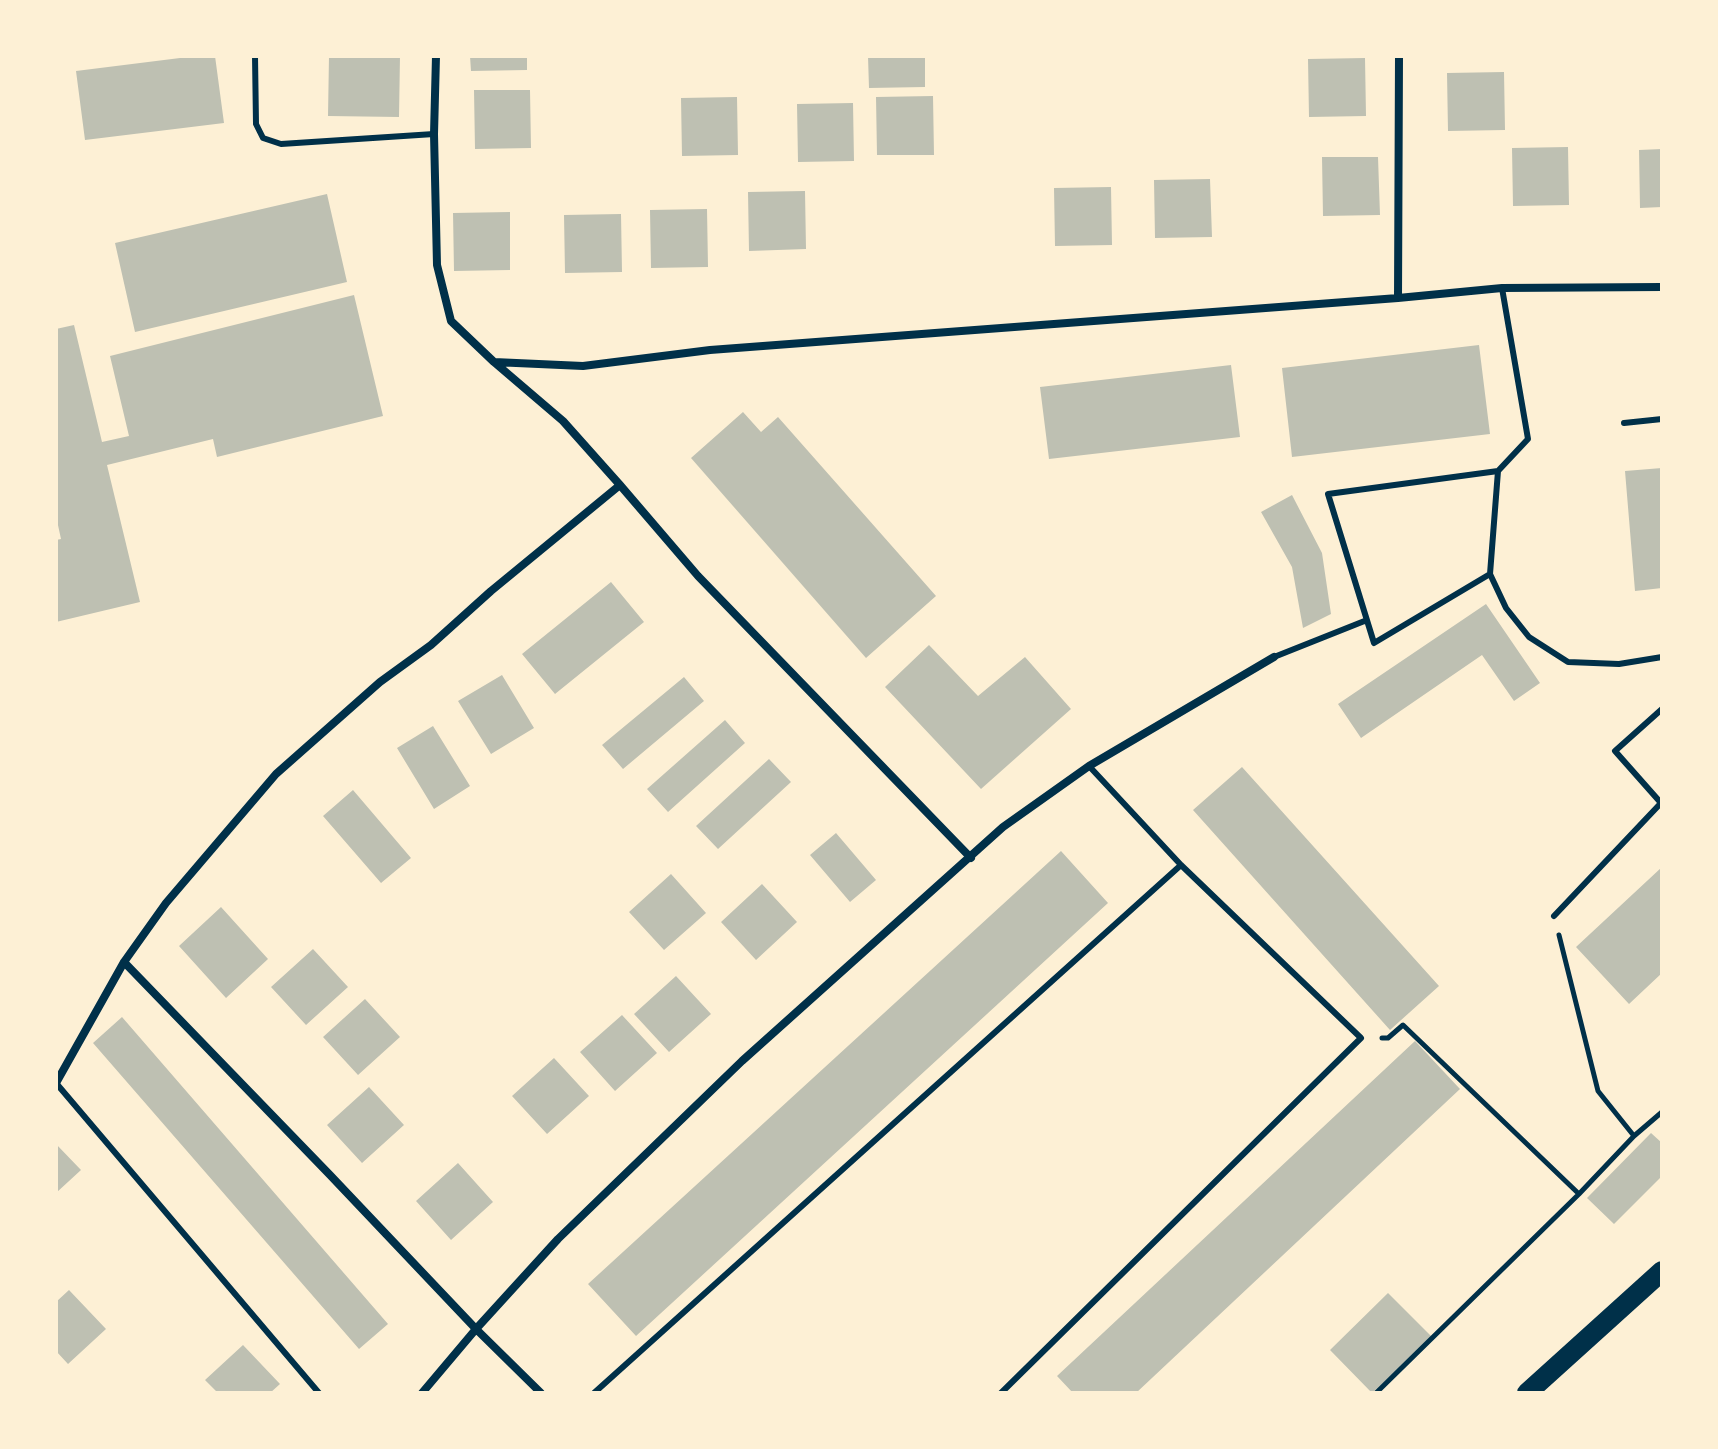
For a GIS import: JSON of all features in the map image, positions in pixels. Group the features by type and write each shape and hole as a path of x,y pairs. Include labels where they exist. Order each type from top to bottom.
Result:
{"main road":[{"path":"1527,1393 1662,1271"}],"street":[{"path":"436,56 437,265 451,321 563,421 698,576 971,858"},
{"path":"1398,298 1399,56"},
{"path":"494,362 583,366 710,350 1502,288 1662,287"},
{"path":"56,1083 124,962 166,903 276,774 380,682 431,645 491,591 620,485"},
{"path":"422,1393 558,1239 742,1061 1003,827 1089,766 1274,657"},
{"path":"124,962 541,1393"}],"lane":[{"path":"255,56 256,124 263,138 281,144 434,134"},
{"path":"1502,288 1528,439 1498,471 1490,574 1506,608 1529,637 1568,662 1619,664 1662,657"},
{"path":"1624,423 1662,419"},
{"path":"1490,574 1374,643 1328,494 1498,471"},
{"path":"1274,657 1367,620"},
{"path":"1554,916 1661,803 1615,751 1662,709"},
{"path":"1001,1393 1361,1038 1181,865 1089,766"},
{"path":"594,1393 1181,865"},
{"path":"56,1083 319,1393"}],"path":[{"path":"1554,916 1598,1091 1634,1136"},
{"path":"1361,1038 1388,1038 1403,1025 1579,1194"},
{"path":"1376,1393 1634,1136 1662,1112"}],"building":[{"path":"215,56 224,123 85,140 76,71"},
{"path":"329,56 400,56 399,117 328,116"},
{"path":"470,56 527,56 527,70 471,71"},
{"path":"868,56 925,56 925,87 869,88"},
{"path":"1365,58 1366,116 1309,117 1308,59"},
{"path":"1504,72 1505,130 1448,131 1447,73"},
{"path":"474,90 530,90 531,148 475,149"},
{"path":"933,96 934,155 877,155 876,97"},
{"path":"737,97 738,155 682,156 681,98"},
{"path":"853,103 854,161 798,162 797,104"},
{"path":"1568,147 1569,205 1513,206 1512,148"},
{"path":"1662,149 1662,207 1640,208 1639,150"},
{"path":"1322,157 1378,157 1380,215 1323,216"},
{"path":"1210,179 1212,237 1155,238 1154,180"},
{"path":"1111,187 1112,245 1055,246 1054,188"},
{"path":"805,191 806,249 749,251 748,192"},
{"path":"327,194 347,282 135,332 115,243"},
{"path":"707,209 708,267 651,268 650,210"},
{"path":"510,212 510,270 454,271 453,213"},
{"path":"621,214 622,272 565,273 564,215"},
{"path":"354,295 383,416 217,457 213,439 107,465 140,602 56,622 56,540 61,539 56,516 56,329 74,325 102,442 129,436 110,356"},
{"path":"1479,345 1490,434 1292,457 1282,368"},
{"path":"1231,365 1240,437 1049,459 1040,387"},
{"path":"743,412 761,432 778,417 936,596 866,658 691,458"},
{"path":"1662,468 1662,588 1635,591 1625,471"},
{"path":"1292,495 1322,553 1331,614 1303,628 1292,567 1261,512"},
{"path":"611,582 644,622 555,694 522,654"},
{"path":"1486,604 1540,683 1514,701 1482,655 1361,738 1338,704"},
{"path":"929,645 978,696 1025,657 1071,709 981,789 885,687"},
{"path":"502,675 534,728 491,754 458,701"},
{"path":"684,677 704,701 623,769 602,745"},
{"path":"725,720 745,743 668,812 647,789"},
{"path":"433,726 470,786 434,809 397,748"},
{"path":"769,759 791,782 718,849 696,826"},
{"path":"1242,767 1439,986 1390,1030 1193,810"},
{"path":"353,790 411,858 381,883 323,816"},
{"path":"836,833 876,880 850,902 810,855"},
{"path":"1061,851 1108,903 636,1336 588,1284"},
{"path":"1662,867 1662,973 1629,1004 1576,947"},
{"path":"671,874 706,913 664,950 629,912"},
{"path":"762,884 797,922 756,960 721,922"},
{"path":"221,907 268,959 226,998 179,946"},
{"path":"313,949 348,987 306,1025 271,987"},
{"path":"676,976 711,1014 669,1052 634,1014"},
{"path":"365,999 400,1037 358,1075 323,1037"},
{"path":"622,1015 657,1053 615,1091 580,1052"},
{"path":"122,1017 388,1324 359,1349 93,1043"},
{"path":"1415,1041 1460,1089 1136,1393 1073,1393 1057,1376"},
{"path":"554,1058 589,1096 547,1134 512,1096"},
{"path":"369,1087 404,1125 362,1163 327,1125"},
{"path":"1651,1133 1662,1143 1662,1176 1614,1224 1587,1198"},
{"path":"56,1144 81,1170 56,1193"},
{"path":"458,1163 493,1202 451,1240 416,1201"},
{"path":"69,1290 106,1329 68,1364 56,1351 56,1302"},
{"path":"1388,1293 1432,1337 1372,1393 1330,1350"},
{"path":"243,1345 280,1384 270,1393 218,1393 205,1380"}]}
